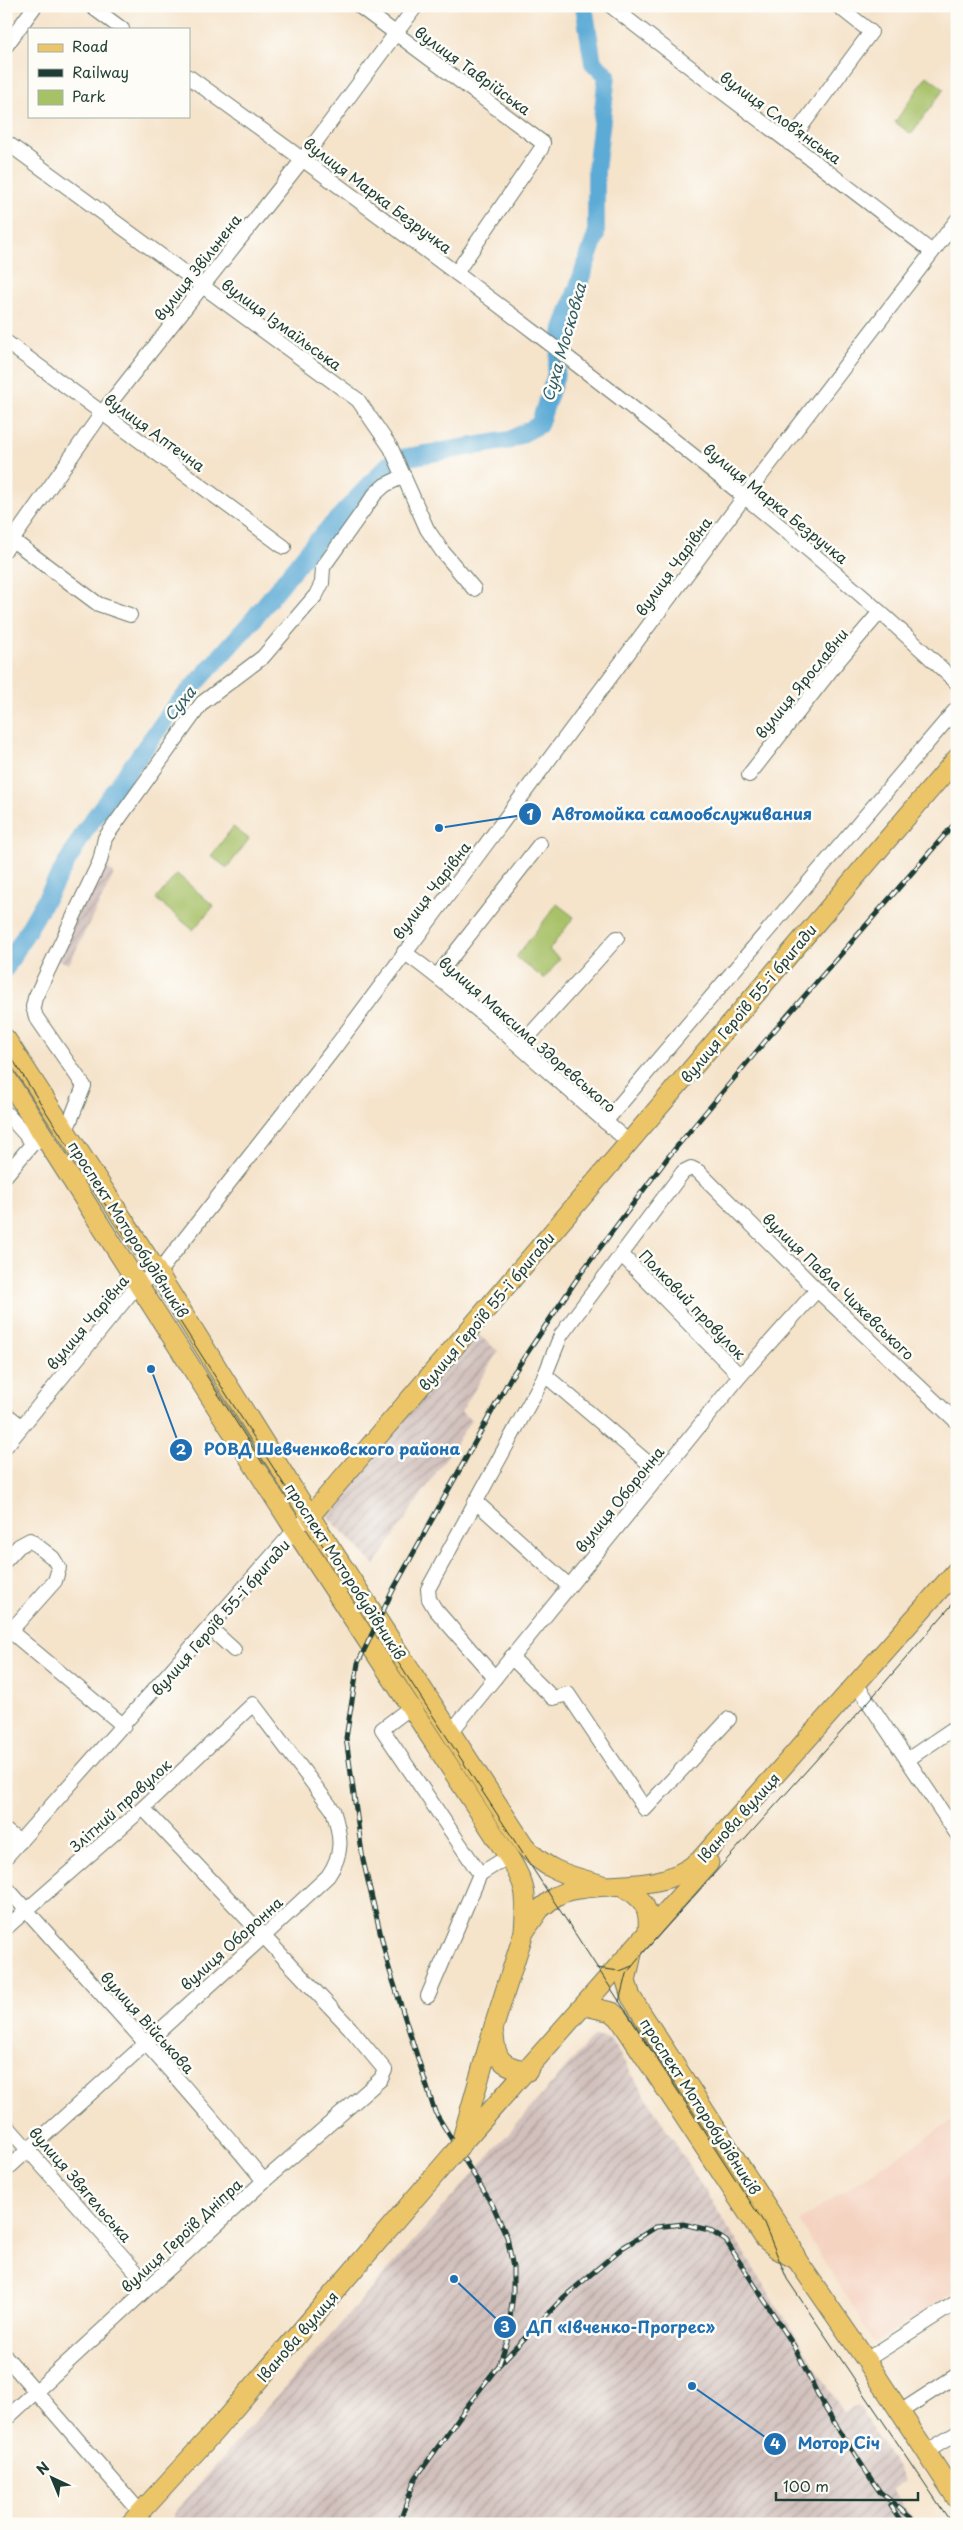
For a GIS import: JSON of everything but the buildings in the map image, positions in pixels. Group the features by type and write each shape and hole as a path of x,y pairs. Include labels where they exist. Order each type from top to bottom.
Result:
{"main road":[{"name":"вулиця Героїв 55-ї бригади","path":"310,1516 957,758"},
{"name":"проспект Моторобудівників","path":"6,1039 158,1273 310,1516 524,1845 536,1859 551,1869 615,1886"},
{"name":"проспект Моторобудівників","path":"6,1077 40,1142 138,1284 295,1530 509,1856 523,1880 525,1889 524,1932"},
{"name":"Іванова вулиця","path":"456,2150 524,1932 540,1909 556,1896 575,1889 615,1886 673,1877 688,1870 730,1829 957,1570"},
{"name":"Іванова вулиця","path":"136,2518 316,2314 456,2150 528,2071 957,1582"},
{"path":"615,1886 642,1902 650,1915 648,1932"},
{"name":"проспект Моторобудівників","path":"636,1946 626,1974 626,1985 631,1997 790,2243 797,2260 866,2360 957,2499"},
{"name":"проспект Моторобудівників","path":"585,2006 612,2012 619,2018 765,2239 777,2249 797,2260"},
{"path":"494,2026 495,2050 498,2058 514,2068 528,2071"},
{"path":"754,2224 767,2222 770,2213"}],"street":[{"path":"6,46 35,6"},
{"path":"91,6 121,28"},
{"name":"вулиця Таврійська","path":"359,6 543,143 541,149 456,273"},
{"name":"вулиця Звільнена","path":"8,542 102,413 303,159 416,6"},
{"name":"вулиця Слов’янська","path":"611,6 716,89 789,142 932,252"},
{"path":"789,142 871,32 838,6"},
{"name":"вулиця Марка Безручка","path":"190,78 303,159 568,356 813,552 957,684"},
{"name":"вулиця Ізмаїльська","path":"6,142 358,400 391,448 427,529 442,551 474,589"},
{"name":"вулиця Чарівна","path":"6,1446 138,1284 158,1273 327,1057 745,496 957,220"},
{"name":"вулиця Аптечна","path":"6,342 284,547"},
{"path":"66,1131 84,1086 36,1017 33,1007 53,958 100,861 105,838 202,703 262,657 316,595 322,583 323,567 374,494 385,485 404,476"},
{"path":"8,542 98,604 130,615"},
{"name":"вулиця Ярославни","path":"749,775 838,661 880,612"},
{"path":"605,1122 957,708"},
{"path":"437,976 540,844"},
{"path":"520,1046 617,938"},
{"name":"вулиця Максима Здоревського","path":"404,952 437,976 520,1046 629,1142"},
{"path":"6,1113 40,1142 6,1174"},
{"name":"вулиця Павла Чижевського","path":"622,1255 683,1172 691,1168 699,1172 817,1290 957,1422"},
{"path":"495,1678 429,1599 428,1589 545,1375 561,1335 570,1320 622,1255"},
{"name":"Полковий провулок","path":"622,1255 740,1376"},
{"name":"вулиця Оборонна","path":"451,1732 740,1376 817,1290"},
{"path":"545,1375 660,1473"},
{"path":"6,1414 22,1426"},
{"path":"475,1501 569,1586"},
{"name":"вулиця Героїв 55-ї бригади","path":"6,1857 124,1726 295,1530 310,1516"},
{"path":"6,1560 19,1546 30,1540 34,1541 53,1558 59,1568 56,1581 8,1634 124,1726"},
{"path":"210,1628 234,1650"},
{"path":"512,1657 553,1698 568,1694 645,1809 729,1719"},
{"path":"861,1691 957,1834"},
{"name":"вулиця Оборонна","path":"6,2170 263,1938 328,1876 336,1865 340,1853 337,1824 333,1810 253,1704"},
{"name":"Злітний провулок","path":"6,1928 143,1808 253,1704"},
{"path":"411,1707 382,1729 480,1874"},
{"path":"907,1760 957,1726"},
{"path":"143,1808 263,1938"},
{"path":"6,1831 20,1842"},
{"path":"428,1996 480,1874 509,1856"},
{"name":"вулиця Військова","path":"6,1887 144,2044 209,2113 264,2181"},
{"name":"вулиця Героїв Дніпра","path":"6,2419 264,2181 381,2079 385,2070 383,2066 350,2028 263,1938"},
{"name":"вулиця Звягельська","path":"6,2125 30,2149 139,2275 142,2293"},
{"path":"866,2360 957,2302"},
{"path":"6,2357 37,2392 136,2518"},
{"path":"900,2412 957,2375"},
{"path":"926,2452 957,2433"}],"shaded area":[{"path":"100,861 114,874 69,964 53,958"},
{"path":"474,1331 498,1351 461,1412 471,1420 375,1565 325,1514"},
{"path":"594,2036 610,2039 844,2413 858,2406 905,2481 893,2489 916,2524 169,2524 175,2512"},
{"path":"957,2117 957,2290 875,2343 799,2221"}],"green space":[{"path":"927,76 944,89 911,134 895,122"},
{"path":"233,827 249,839 227,868 211,856"},
{"path":"177,874 214,906 193,930 156,899"},
{"path":"557,904 574,917 549,950 560,959 544,979 516,957"}],"waterway":[{"name":"Суха Московка","path":"402,458 510,440 539,425 555,378 563,329 596,235 596,171 607,75 593,63 584,6"},
{"name":"Суха","path":"6,968 86,829 173,709 251,622 312,546 388,465"}],"tram line":[{"path":"6,1049 375,1627 764,2223 787,2279 952,2524"},
{"path":"206,1375 263,1464"},
{"path":"619,2002 626,1974 644,1952 868,1702 957,1599"},
{"path":"596,1968 620,1971 632,1966"}],"railway":[{"path":"499,2365 507,2342 513,2294 513,2268 507,2237 493,2206 435,2112 388,1965 363,1860 346,1738 358,1663 393,1590 511,1377 581,1273 669,1156 767,1039 957,821"},
{"path":"399,2524 415,2479 499,2365 563,2298 622,2248 656,2227 683,2224 709,2230 726,2241 794,2346 823,2405 873,2482 880,2492 918,2524"},
{"path":"890,2506 903,2524"}],"place":[{"name":"Автомойка самообслуживания","path":"439,828"},
{"name":"РОВД Шевченковского района","path":"151,1369"},
{"name":"ДП «Івченко-Прогрес»","path":"454,2279"},
{"name":"Мотор Січ","path":"692,2386"}]}
